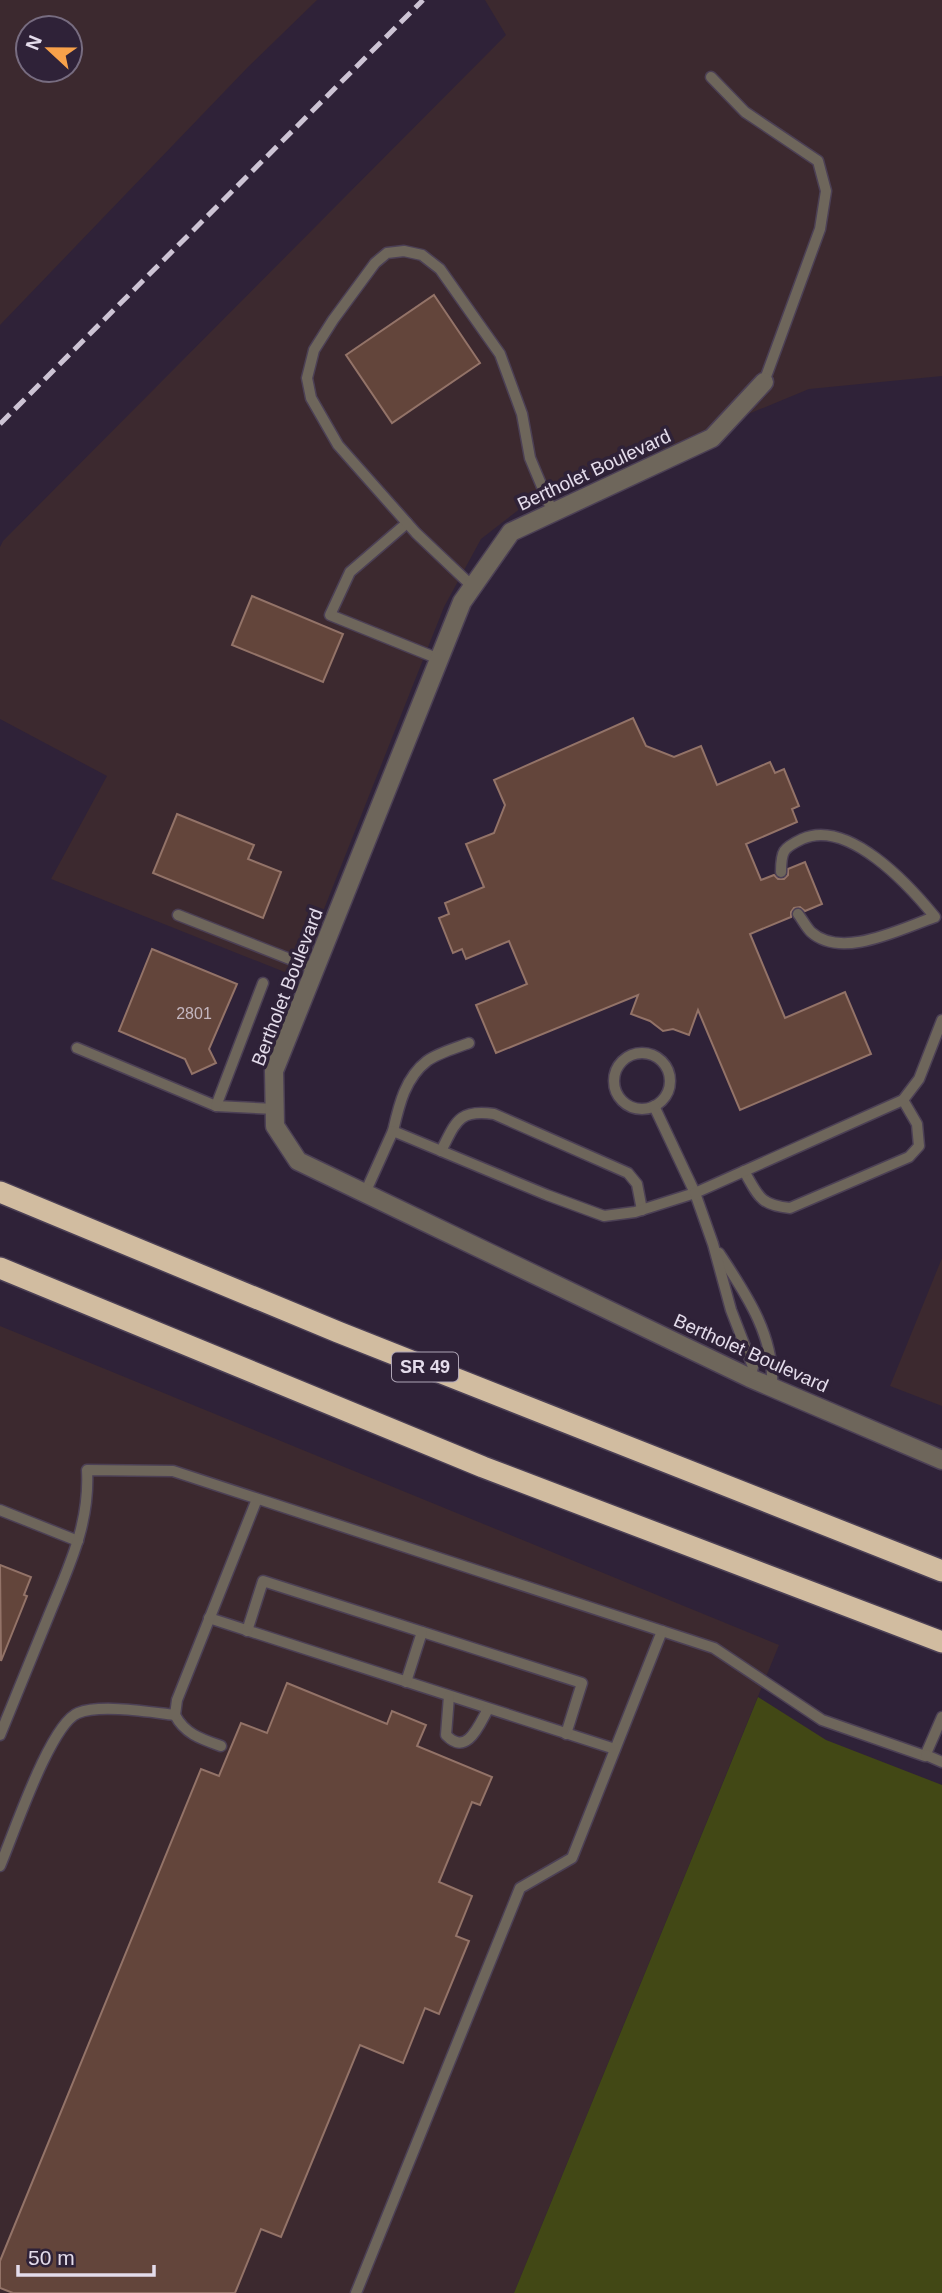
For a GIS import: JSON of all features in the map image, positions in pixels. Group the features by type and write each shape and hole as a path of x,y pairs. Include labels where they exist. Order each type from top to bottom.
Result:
{"highway":[{"name":"SR 49","path":"0,1192 376,1348 942,1571"},
{"path":"0,1268 483,1467 942,1642"}],"street":[{"name":"Bertholet Boulevard","path":"764,382 712,438 511,532 461,602 274,1071 275,1126 298,1161 750,1378 942,1460"}],"lane":[{"path":"710,77 745,112 818,162 826,191 820,229 764,382"},
{"path":"472,587 407,523 338,444 311,398 307,377 314,350 332,320 375,263 387,253 404,251 422,255 440,269 500,354 522,414 530,458 553,513"},
{"path":"407,523 349,572 330,615 439,659"},
{"path":"781,872 781,856 788,845 810,835 832,835 855,843 884,866 917,894 939,921 851,944 830,941 811,933 798,914"},
{"path":"178,915 315,969"},
{"path":"216,1106 263,983"},
{"path":"393,1131 604,1216 642,1210 695,1193 902,1100 919,1079 942,1020"},
{"path":"365,1193 393,1131 401,1096 411,1079 428,1060 469,1043"},
{"path":"76,1048 216,1106 275,1109"},
{"path":"633,1054 652,1055 665,1066 669,1084 667,1093 654,1106 645,1109 628,1105 615,1091 615,1073 625,1058 633,1054"},
{"path":"744,1171 760,1197 772,1207 790,1208 909,1157 919,1146 917,1124 902,1100"},
{"path":"654,1106 695,1193 713,1244 731,1310 753,1367 750,1378"},
{"path":"441,1151 459,1118 474,1111 494,1114 628,1173 637,1184 642,1210"},
{"path":"713,1244 753,1305 773,1366 772,1387"},
{"path":"0,1735 85,1520 87,1470 173,1471 714,1648 822,1720 942,1762"},
{"path":"221,1746 192,1736 180,1724 175,1715 177,1700 257,1499"},
{"path":"0,1510 78,1541"},
{"path":"247,1631 263,1581 582,1683 566,1734"},
{"path":"209,1618 615,1749"},
{"path":"356,2293 520,1888 572,1858 662,1631"},
{"path":"407,1682 422,1632"},
{"path":"449,1696 446,1735 458,1743 465,1743 472,1737 488,1709"},
{"path":"0,1866 49,1748 61,1728 75,1714 90,1710 140,1710 175,1715"},
{"path":"926,1755 942,1717"}],"shaded area":[{"path":"0,0 317,0 248,67 0,325"},
{"path":"485,0 942,0 942,376 809,389 521,508 481,539 444,607 297,977 51,879 107,776 0,719 0,547 506,35"},
{"path":"942,1258 942,1406 890,1386"},
{"path":"0,1326 779,1645 514,2293 0,2293"}],"green space":[{"path":"758,1697 826,1740 942,1785 942,2293 514,2293"}],"building":[{"path":"434,295 480,363 392,423 346,355"},
{"path":"252,596 343,634 323,682 232,645"},
{"path":"633,718 646,746 674,757 701,746 717,785 770,762 775,773 784,769 799,806 792,809 797,822 746,844 761,880 774,875 778,879 784,879 788,875 788,869 805,862 822,904 805,911 800,907 794,908 791,917 750,934 785,1018 845,992 871,1054 740,1110 698,1010 689,1035 673,1029 663,1031 650,1021 631,1014 638,995 496,1053 476,1005 527,984 509,941 466,959 462,949 453,953 439,918 449,914 445,903 484,887 466,844 494,833 505,805 494,780"},
{"path":"177,814 254,845 248,859 281,872 263,918 153,873"},
{"path":"152,949 237,984 209,1049 216,1063 192,1074 185,1059 119,1031"},
{"path":"0,1565 31,1577 24,1595 27,1596 1,1661"},
{"path":"287,1683 387,1724 392,1711 426,1725 417,1746 492,1777 480,1805 472,1802 439,1882 472,1896 456,1936 469,1941 439,2014 425,2008 403,2063 360,2045 281,2237 261,2229 235,2293 13,2293 0,2288 0,2261 201,1769 219,1776 241,1723 267,1733"}],"railway":[{"path":"0,424 423,0"}]}
